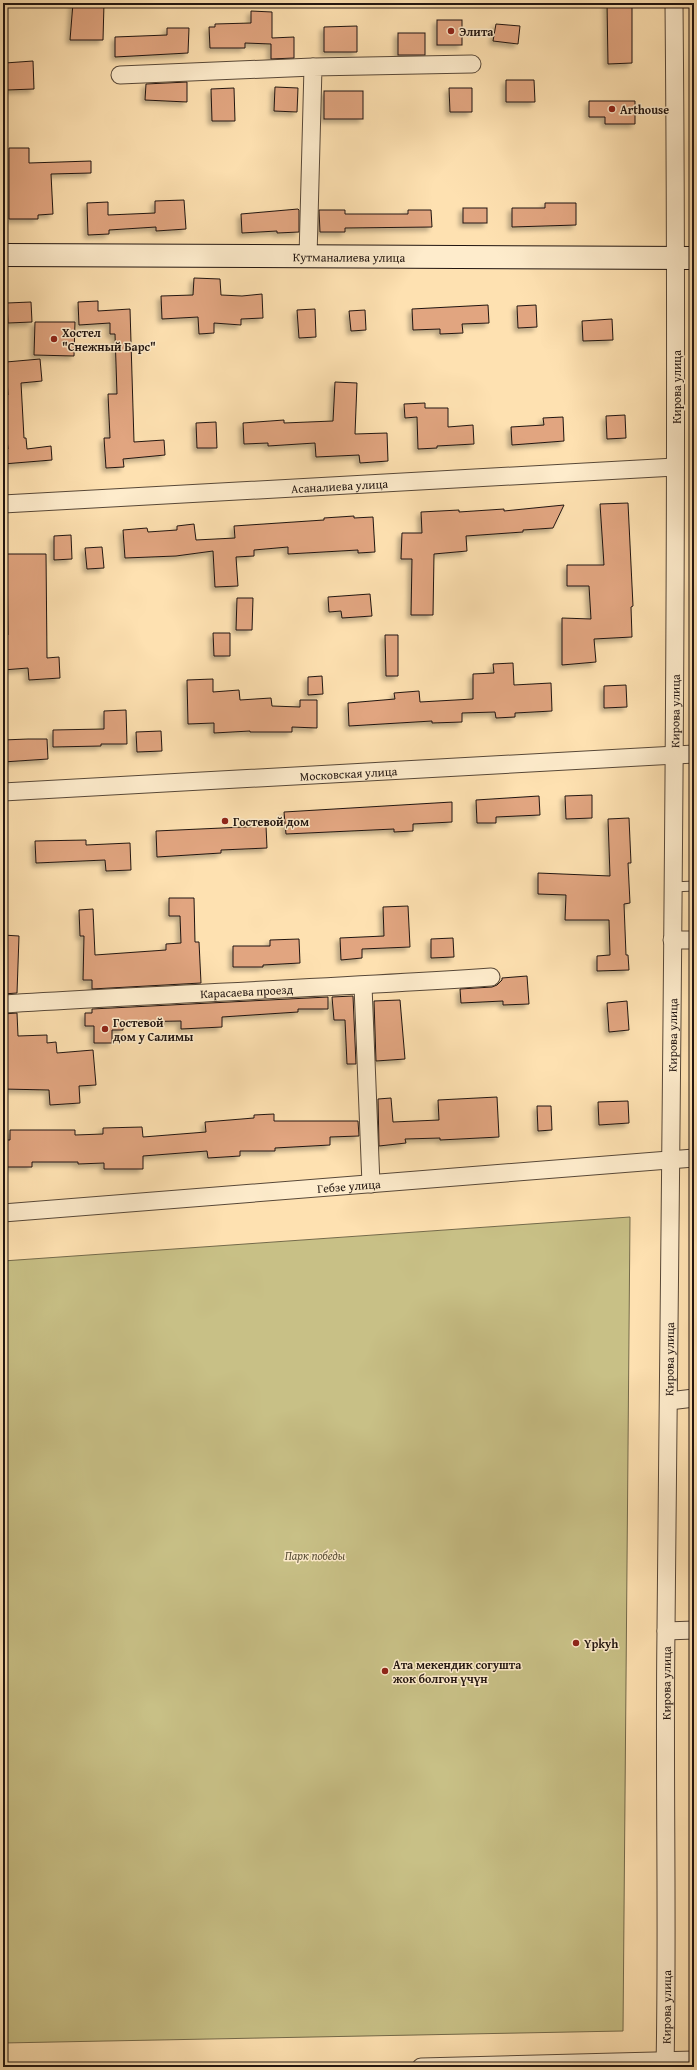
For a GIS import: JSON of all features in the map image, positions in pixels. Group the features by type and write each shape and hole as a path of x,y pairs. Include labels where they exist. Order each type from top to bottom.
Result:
{"street":[{"name":"Кирова улица","path":"665,2064 666,1631 676,467 685,258 674,3"},
{"path":"120,75 313,67 472,64"},
{"path":"308,257 313,67"},
{"name":"Кутманалиева улица","path":"3,255 685,258"},
{"name":"Асаналиева улица","path":"3,504 676,467"},
{"name":"Московская улица","path":"3,792 694,754"},
{"path":"672,940 694,940"},
{"name":"Карасаева проезд","path":"3,1004 209,992 363,986 490,977"},
{"path":"363,986 371,1184"},
{"name":"Гебзе улица","path":"3,1213 694,1158"},
{"path":"669,1400 694,1398"},
{"path":"666,1631 694,1630"},
{"path":"421,2067 665,2064 694,2060"}],"lane":[{"path":"673,887 694,886"}],"green space":[{"name":"Парк победы","path":"630,1217 623,2031 3,2043 3,1261"}],"building":[{"path":"73,3 104,3 103,40 70,40"},
{"path":"607,3 632,3 632,63 608,64"},
{"path":"251,11 272,12 272,38 294,37 294,58 271,59 271,44 245,43 245,48 210,48 209,27 215,27 215,24 251,23"},
{"path":"437,20 462,20 462,45 437,45"},
{"path":"496,24 520,26 518,44 493,41"},
{"path":"357,26 357,52 324,52 324,27"},
{"path":"167,28 189,28 188,53 115,57 115,37 167,35"},
{"path":"398,33 425,33 425,55 398,55"},
{"path":"33,61 34,89 7,90 5,63"},
{"path":"506,80 534,80 535,102 506,102"},
{"path":"187,82 187,102 145,100 146,84"},
{"path":"275,87 298,88 297,112 274,111"},
{"path":"234,88 235,121 212,121 211,89"},
{"path":"449,88 472,88 472,112 450,112"},
{"path":"324,91 363,91 363,119 324,119"},
{"name":"Arthouse","path":"589,101 635,101 635,124 605,124 605,117 589,117"},
{"path":"9,148 29,148 29,163 91,161 91,173 51,174 53,214 38,215 38,219 9,219"},
{"path":"184,200 186,229 156,231 156,227 109,230 109,234 88,235 87,203 108,202 108,215 155,213 155,201"},
{"path":"545,203 576,203 576,225 512,227 512,208 545,208"},
{"path":"463,208 487,208 487,223 463,223"},
{"path":"298,209 299,232 277,233 277,231 242,233 241,214"},
{"path":"319,210 345,210 345,214 408,214 408,210 431,210 432,227 345,228 345,232 320,232"},
{"path":"194,278 220,279 221,295 242,296 262,294 263,318 241,319 241,325 214,323 214,333 199,334 198,317 162,319 161,296 193,295"},
{"path":"98,301 98,311 130,309 134,442 164,440 165,455 123,459 124,467 106,468 104,438 110,438 108,394 117,394 115,334 110,334 110,323 79,325 78,302"},
{"path":"31,302 32,322 8,323 7,303"},
{"path":"488,305 489,323 462,324 463,333 440,334 440,329 413,330 412,309"},
{"path":"536,305 537,327 518,328 517,306"},
{"path":"315,309 316,337 299,338 297,310"},
{"path":"365,310 366,330 351,331 349,311"},
{"path":"612,319 613,340 583,341 582,321"},
{"name":"Хостел \"Снежный Барс\"","path":"35,322 75,322 74,356 34,355"},
{"path":"40,359 42,381 21,383 24,438 26,438 27,449 51,446 52,460 3,464 3,449 8,449 5,419 3,419 3,395 8,395 6,362"},
{"path":"335,382 357,383 355,434 387,433 388,461 360,463 359,455 316,457 315,443 268,446 268,443 244,444 243,423 284,420 284,423 333,421"},
{"path":"425,403 425,408 448,408 448,427 473,425 474,444 437,446 437,448 418,449 417,417 405,418 404,404"},
{"path":"625,415 626,438 607,439 606,416"},
{"path":"563,417 564,441 512,445 511,427 544,425 543,418"},
{"path":"216,422 217,448 197,448 196,423"},
{"path":"628,503 633,606 631,607 632,637 594,639 596,662 562,665 562,618 591,619 589,586 567,586 567,565 604,565 600,504"},
{"path":"564,505 553,528 523,530 523,532 466,536 467,551 434,554 433,615 411,615 412,559 401,559 402,533 422,533 421,512 459,510 459,512 504,509 504,511"},
{"path":"354,516 354,518 373,517 375,552 358,553 358,550 288,554 288,547 254,550 254,556 236,557 238,586 215,587 213,551 176,556 125,558 123,530 147,528 148,532 177,530 177,526 194,524 196,540 235,538 234,526 324,520 324,518"},
{"path":"71,535 72,559 54,560 54,536"},
{"path":"102,547 104,568 87,569 85,548"},
{"path":"7,554 46,554 47,658 59,657 60,678 29,680 28,668 3,670 3,635 8,635"},
{"path":"370,594 372,616 342,618 341,611 329,612 328,597"},
{"path":"237,598 253,598 252,630 236,630"},
{"path":"213,633 230,633 230,656 214,656"},
{"path":"385,635 398,635 398,676 386,676"},
{"path":"513,663 514,685 551,683 552,711 515,713 515,717 496,718 495,712 462,713 462,722 432,723 432,721 349,726 348,703 395,699 394,693 419,691 420,702 473,699 473,674 494,673 493,664"},
{"path":"322,676 323,694 308,695 308,677"},
{"path":"213,679 213,692 239,690 240,700 271,698 272,706 300,707 300,700 317,700 317,728 292,727 292,732 250,731 214,733 214,723 188,724 187,680"},
{"path":"626,685 627,707 604,708 604,686"},
{"path":"126,710 127,744 53,747 53,730 104,729 104,711"},
{"path":"161,731 162,751 137,752 136,732"},
{"path":"47,739 48,759 3,762 3,740"},
{"path":"592,795 592,818 566,819 565,796"},
{"path":"539,796 540,815 496,817 496,823 477,823 476,800"},
{"path":"452,802 452,822 413,824 413,831 394,832 394,829 286,834 284,812"},
{"path":"629,818 631,863 628,863 630,903 624,904 626,955 628,955 629,970 597,971 597,956 610,955 609,920 565,920 566,895 538,894 538,873 610,876 608,819"},
{"path":"266,826 267,848 221,850 221,853 157,857 156,831"},
{"path":"86,840 86,845 130,843 131,870 106,871 105,860 36,863 35,841"},
{"path":"169,898 194,898 195,942 199,942 201,983 92,989 92,980 83,980 84,936 80,936 79,910 93,909 95,955 166,950 166,944 181,943 180,916 169,916"},
{"path":"408,906 410,947 362,949 362,958 341,960 340,938 384,936 383,907"},
{"path":"3,935 19,936 17,993 3,994"},
{"path":"453,938 454,957 431,958 431,939"},
{"path":"299,939 300,963 263,965 263,967 233,967 233,946 270,946 270,940"},
{"path":"527,976 529,1004 503,1005 503,1001 461,1003 460,989 492,987 497,985 502,978"},
{"path":"353,996 356,1064 347,1064 345,1020 334,1020 332,997"},
{"path":"328,997 328,1009 298,1009 298,1012 222,1017 222,1027 181,1029 181,1021 123,1022 123,1030 112,1030 112,1043 94,1043 94,1026 85,1026 85,1013 92,1013 92,1009"},
{"path":"400,1000 405,1059 376,1061 374,1001"},
{"path":"627,1001 629,1030 609,1032 607,1003"},
{"path":"17,1013 18,1036 47,1035 47,1043 56,1042 57,1053 93,1050 96,1085 79,1086 80,1103 50,1105 49,1090 3,1089 3,1014"},
{"path":"497,1097 499,1137 440,1140 440,1138 405,1139 406,1143 379,1146 378,1099 391,1098 393,1122 439,1120 438,1100"},
{"path":"628,1101 629,1123 599,1125 598,1102"},
{"path":"537,1106 551,1106 552,1130 538,1131"},
{"path":"274,1114 274,1121 358,1121 359,1136 330,1137 330,1145 275,1148 275,1151 240,1151 240,1156 208,1158 207,1151 143,1156 143,1169 104,1169 104,1163 78,1164 78,1162 32,1162 32,1167 3,1167 3,1140 10,1140 10,1130 75,1130 75,1135 103,1134 103,1128 142,1127 143,1137 206,1132 205,1122 254,1118 254,1115"}],"place":[{"name":"Элита","path":"451,31"},
{"name":"Arthouse","path":"612,109"},
{"name":"Хостел \"Снежный Барс\"","path":"54,339"},
{"name":"Гостевой дом","path":"225,821"},
{"name":"Гостевой дом у Салимы","path":"105,1029"},
{"name":"Ypkyh","path":"576,1643"},
{"name":"Ата мекендик согушта жок болгон үчүн","path":"385,1671"}]}
